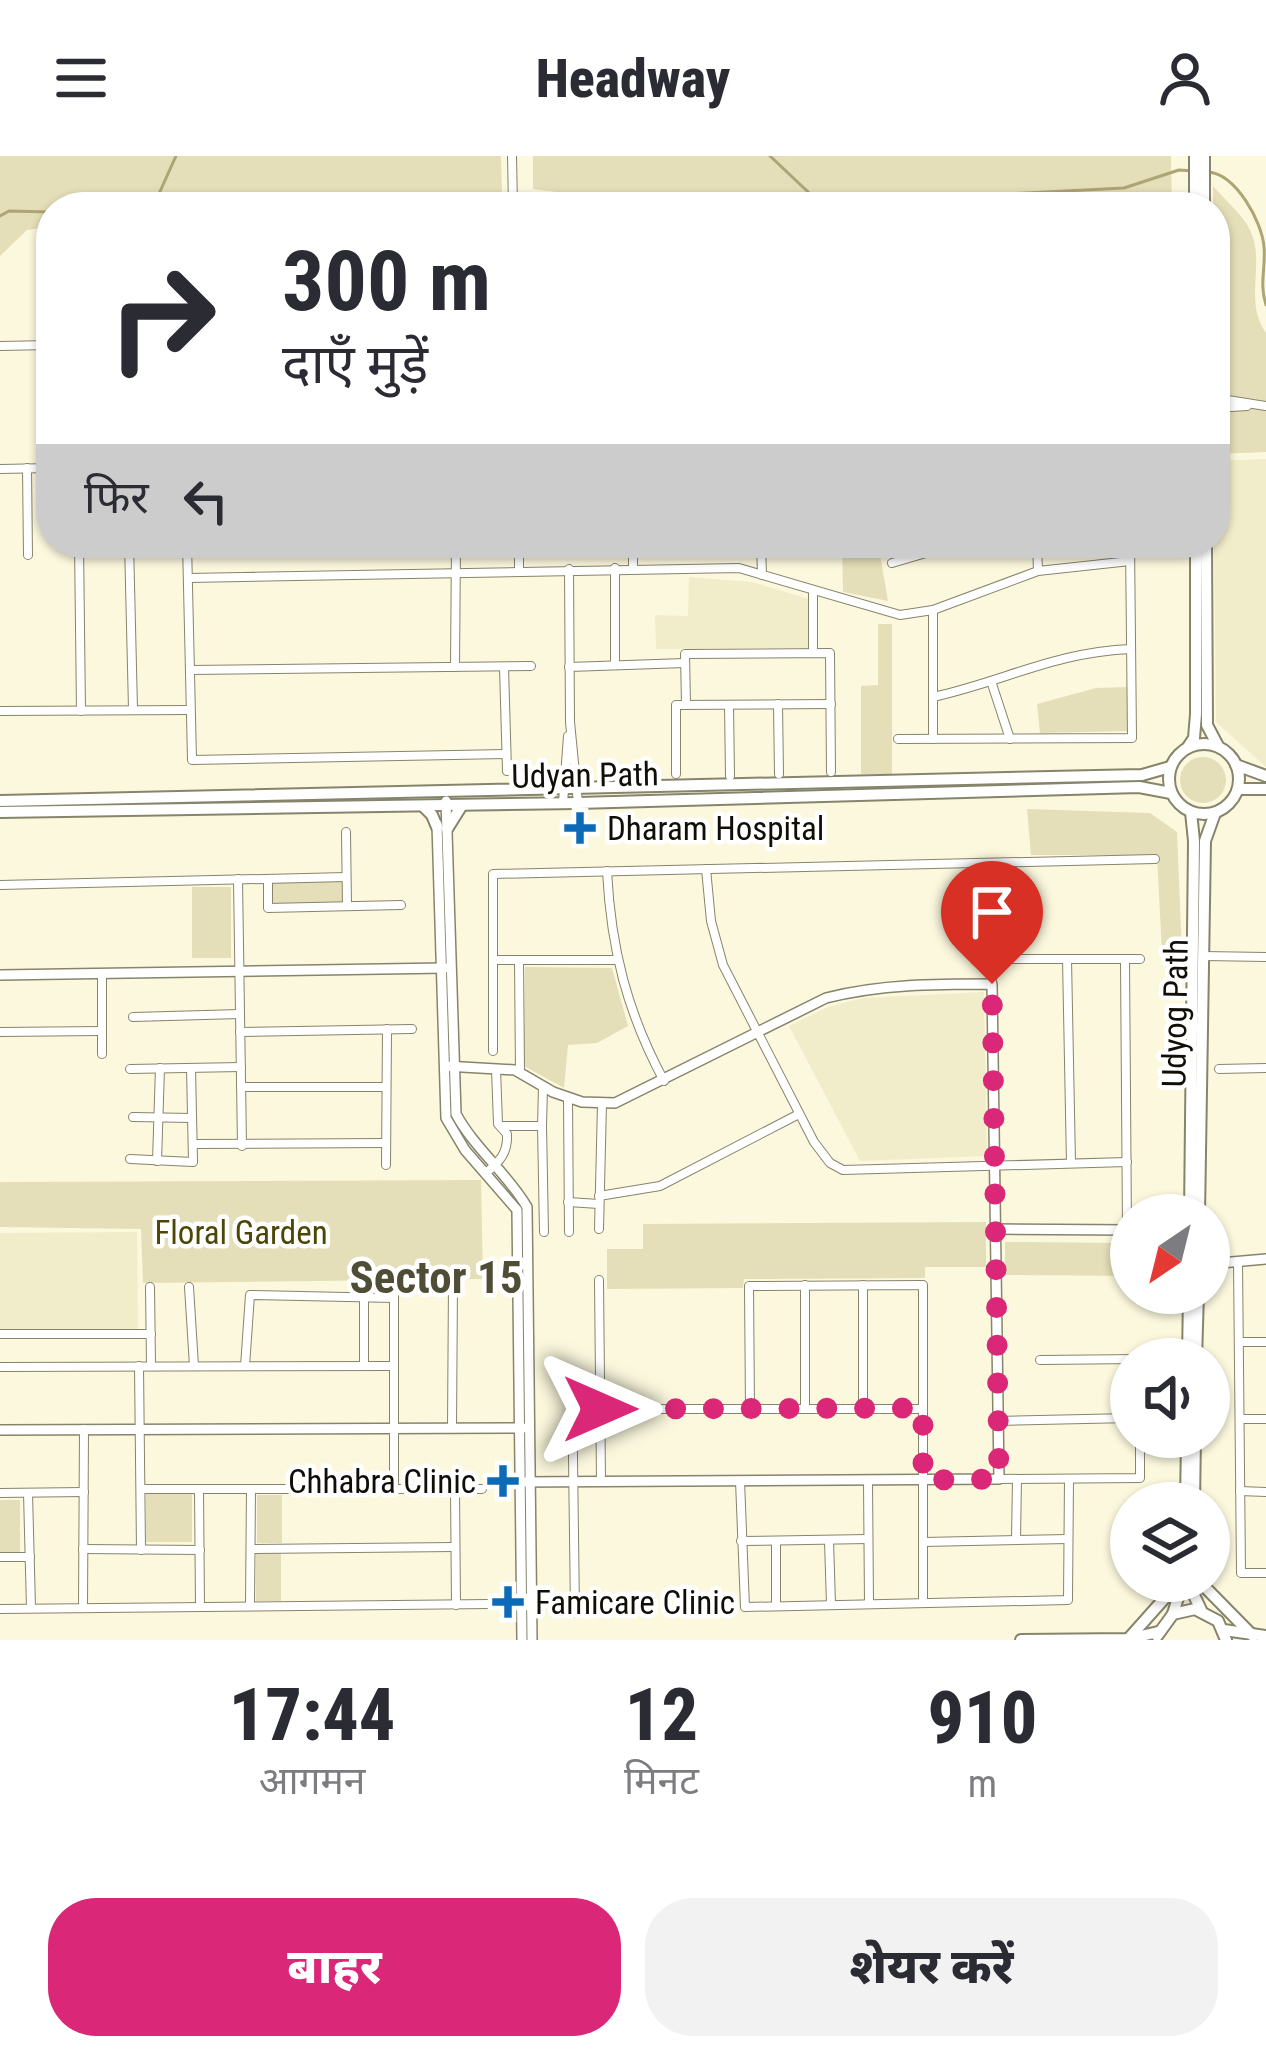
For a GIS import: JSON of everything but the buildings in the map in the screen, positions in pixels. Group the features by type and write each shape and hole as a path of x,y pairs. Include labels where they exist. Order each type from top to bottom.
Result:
{"main road":[{"path":"1195,156 1200,191"},
{"path":"1200,191 1204,156"},
{"path":"1196,558 1194,738 1170,767 1171,793 1191,812 1214,813 1229,804 1238,790 1236,765"},
{"path":"1206,558 1207,725 1212,741 1236,765 1266,776"},
{"path":"1188,747 1219,747"},
{"name":"Udyan Path","path":"578,797 1127,776 1170,767"},
{"name":"Udyan Path","path":"0,801 441,791 578,797 1139,787 1171,793"},
{"path":"1238,790 1266,789"},
{"name":"Udyan Path","path":"0,812 462,805 563,797"},
{"path":"422,805 442,828 462,805"},
{"name":"Udyog Path","path":"1191,812 1195,841 1194,1194"},
{"name":"Udyog Path","path":"1195,1194 1205,842 1214,813"},
{"path":"1128,1639 1162,1602"},
{"path":"1021,1640 1157,1636 1176,1602"},
{"path":"1197,1602 1225,1635 1259,1636"},
{"path":"1220,1602 1259,1636"},
{"path":"1173,1614 1201,1610"}],"street":[{"path":"512,156 513,192"},
{"path":"0,346 36,345"},
{"path":"1230,400 1263,406"},
{"path":"1230,407 1263,406"},
{"path":"27,468 28,555"},
{"path":"0,469 36,468"},
{"path":"79,558 81,710"},
{"path":"129,558 133,710"},
{"path":"187,558 192,760 506,754"},
{"path":"455,667 456,558"},
{"path":"519,558 519,570"},
{"path":"633,558 633,568"},
{"path":"761,558 762,575"},
{"path":"892,562 906,558"},
{"path":"1038,558 1038,572"},
{"path":"188,578 740,568 900,615 933,610 1038,572 1130,561 1132,738 898,739"},
{"path":"615,568 615,665"},
{"path":"569,569 570,722 578,797"},
{"path":"813,591 813,653"},
{"path":"933,610 933,739"},
{"path":"933,697 1058,657 1131,649"},
{"path":"686,705 685,654 830,653 831,772"},
{"path":"569,667 685,662"},
{"path":"190,670 531,666"},
{"path":"504,667 507,772"},
{"path":"991,681 1010,739"},
{"path":"778,704 779,773"},
{"path":"676,774 676,705 831,704"},
{"path":"729,705 730,776"},
{"path":"0,711 190,710"},
{"path":"563,797 570,722"},
{"path":"441,791 449,1066 446,1118 464,1150 490,1169 517,1210 525,1428 522,1640"},
{"path":"346,832 347,906"},
{"path":"493,1051 493,874 1155,860"},
{"path":"991,863 999,1479"},
{"path":"706,869 711,921 723,965 799,1114 830,1163 843,1171 1127,1162"},
{"path":"607,871 616,960 637,1024 664,1082"},
{"path":"0,885 346,877"},
{"path":"238,879 242,1146"},
{"path":"268,879 268,908 401,905"},
{"path":"1203,956 1266,957"},
{"path":"992,959 1140,959"},
{"path":"1067,959 1071,1163"},
{"path":"494,960 616,960"},
{"path":"519,960 520,1073"},
{"path":"1125,960 1128,1194"},
{"path":"0,975 446,968"},
{"path":"102,974 102,1054"},
{"path":"449,1066 520,1073 568,1098 615,1103 826,998 857,990 992,984"},
{"path":"134,1017 240,1015"},
{"path":"386,1165 387,1029"},
{"path":"240,1032 412,1029"},
{"path":"0,1032 102,1031"},
{"path":"130,1069 241,1067"},
{"path":"158,1161 160,1068"},
{"path":"130,1159 193,1162 191,1068"},
{"path":"1219,1069 1266,1068"},
{"path":"490,1169 506,1150 507,1134 499,1126 496,1069"},
{"path":"241,1087 386,1087"},
{"path":"543,1087 544,1232"},
{"path":"568,1098 569,1232"},
{"path":"599,1229 602,1102"},
{"path":"568,1202 660,1186 799,1114"},
{"path":"133,1117 192,1118"},
{"path":"499,1126 542,1126"},
{"path":"193,1144 386,1143"},
{"path":"996,1229 1110,1230"},
{"path":"1230,1263 1266,1259"},
{"path":"1238,1262 1241,1573 1266,1573"},
{"path":"599,1280 601,1482"},
{"path":"394,1489 394,1285 453,1283 452,1428"},
{"path":"863,1285 863,1409"},
{"path":"750,1409 749,1286 923,1285 923,1603"},
{"path":"150,1286 151,1366"},
{"path":"805,1286 805,1409"},
{"path":"189,1287 194,1366"},
{"path":"245,1366 248,1297 394,1298"},
{"path":"364,1297 364,1366"},
{"path":"0,1334 151,1334"},
{"path":"1239,1342 1266,1342"},
{"path":"1040,1360 1110,1359"},
{"path":"0,1366 394,1366"},
{"path":"139,1366 141,1550"},
{"path":"572,1379 575,1613"},
{"path":"600,1409 923,1408"},
{"path":"998,1421 1110,1418"},
{"path":"1240,1419 1266,1419"},
{"path":"0,1430 525,1428"},
{"path":"83,1608 84,1429"},
{"path":"525,1482 1140,1478 1140,1458"},
{"path":"740,1480 745,1607 1067,1600 1069,1478"},
{"path":"1016,1540 1017,1479"},
{"path":"868,1480 868,1604"},
{"path":"525,1482 532,1640"},
{"path":"141,1489 482,1489"},
{"path":"199,1489 200,1607"},
{"path":"250,1606 251,1489"},
{"path":"455,1489 456,1604"},
{"path":"1240,1491 1266,1492"},
{"path":"0,1493 84,1492"},
{"path":"28,1493 32,1608"},
{"path":"741,1541 868,1539"},
{"path":"923,1542 1068,1539"},
{"path":"829,1540 831,1605"},
{"path":"776,1541 776,1606"},
{"path":"250,1549 455,1547"},
{"path":"83,1549 200,1550"},
{"path":"0,1557 30,1558"},
{"path":"0,1609 490,1604"}],"shaded area":[{"path":"1266,459 1266,767 1216,722 1214,558 1230,558 1230,460"},
{"path":"689,577 752,582 809,599 808,648 656,649 655,615 688,616"},
{"path":"984,992 987,1156 860,1161 789,1026 828,1007 863,998"},
{"path":"137,1232 138,1331 0,1331 0,1233"}],"green space":[{"path":"0,156 501,156 502,192 36,192 36,229 27,230 0,256"},
{"path":"533,156 1171,156 1172,192 533,189"},
{"path":"1230,205 1250,230 1256,256 1256,308 1266,333 1266,452 1230,453"},
{"path":"842,558 881,558 888,601 843,592"},
{"path":"878,624 892,624 892,774 861,774 861,686 878,685"},
{"path":"1127,687 1127,731 1040,733 1037,704 1096,688"},
{"path":"1203,757 1219,764 1226,780 1219,796 1203,803 1187,796 1180,780 1187,764"},
{"path":"1027,809 1150,813 1177,832 1182,953 1162,953 1157,855 1031,855"},
{"path":"342,881 343,903 272,905 271,883"},
{"path":"192,887 231,887 231,958 192,958"},
{"path":"525,967 612,968 628,1026 597,1043 568,1045 564,1088 524,1066"},
{"name":"Floral Garden","path":"481,1180 483,1279 143,1283 141,1229 0,1227 0,1182"},
{"path":"986,1222 986,1267 925,1267 925,1278 744,1279 743,1288 607,1289 607,1249 643,1249 643,1224"},
{"path":"1005,1242 1110,1243 1110,1276 1005,1275"},
{"path":"146,1493 192,1493 192,1542 146,1542"},
{"path":"257,1495 282,1495 282,1543 257,1543"},
{"path":"0,1500 20,1500 20,1552 0,1552"},
{"path":"256,1553 281,1553 281,1601 256,1601"}],"waterway":[{"path":"160,192 176,156"},
{"path":"770,156 808,192"},
{"path":"1044,192 1124,188 1179,170 1194,171"},
{"path":"1209,172 1238,190 1258,225 1264,247 1266,305"},
{"path":"0,216 9,211 36,212"}],"place":[{"name":"Dharam Hospital","path":"580,828"},
{"name":"Chhabra Clinic","path":"503,1481"},
{"name":"Famicare Clinic","path":"508,1602"}],"district":[{"name":"Sector 15","path":"436,1277"}],"route":[{"path":"600,1409 923,1408 923,1480 999,1479 992,984"}]}
